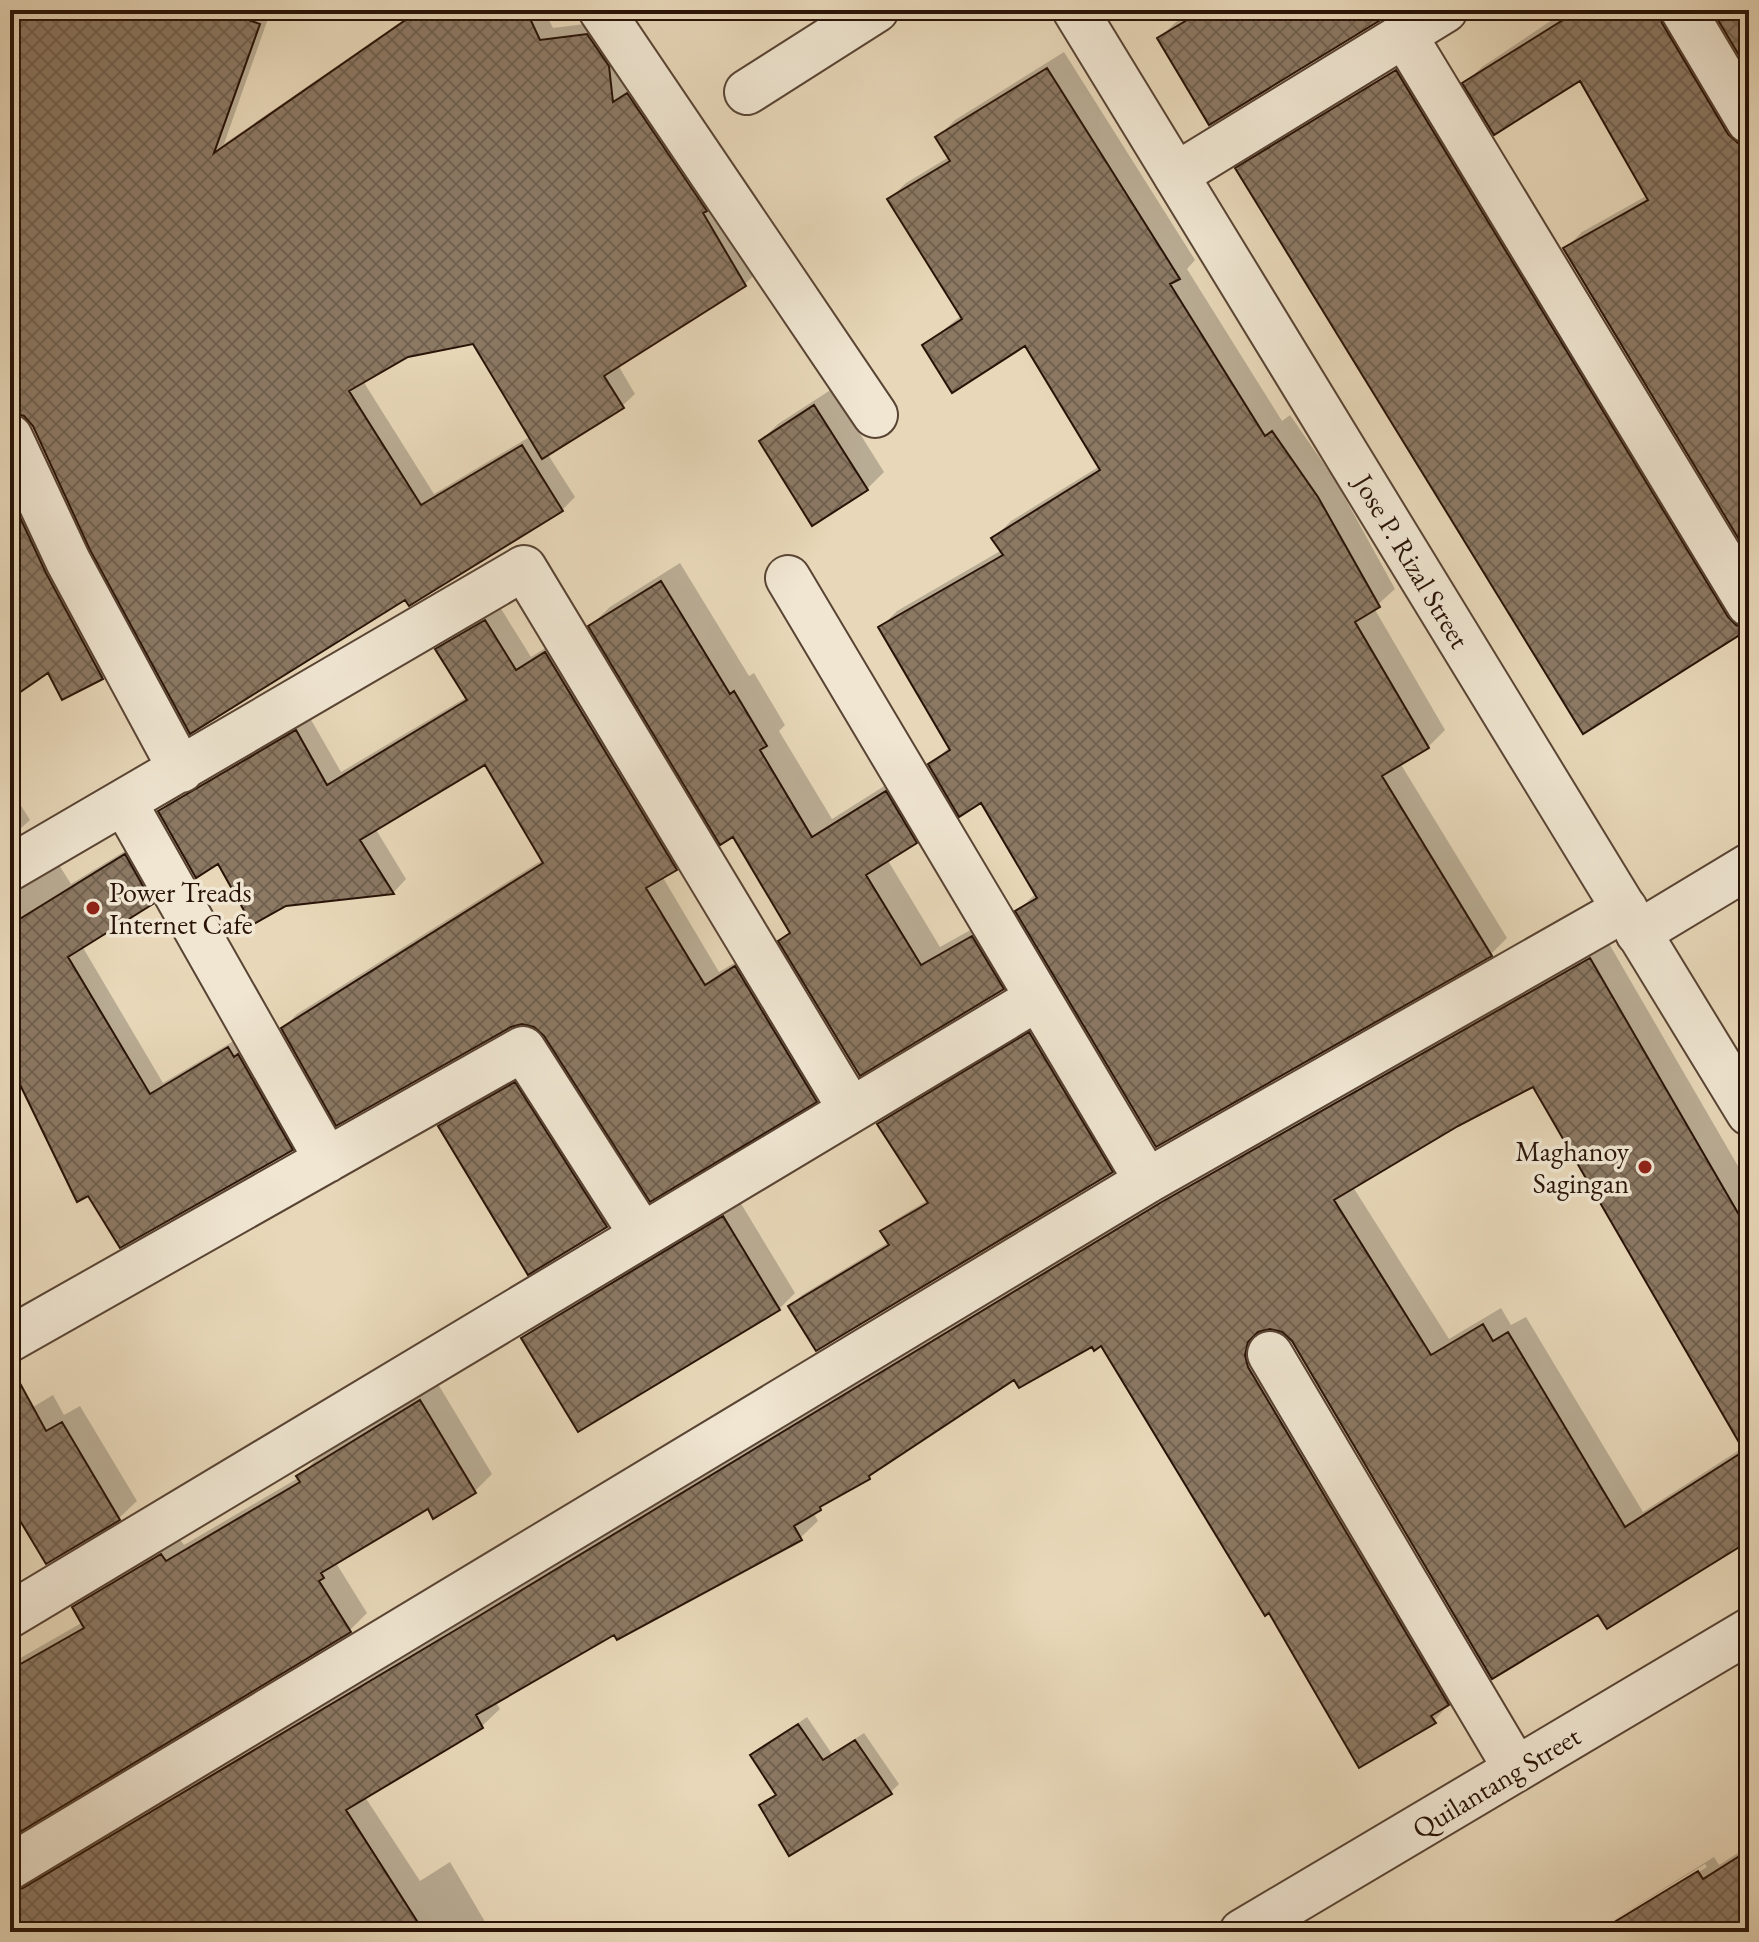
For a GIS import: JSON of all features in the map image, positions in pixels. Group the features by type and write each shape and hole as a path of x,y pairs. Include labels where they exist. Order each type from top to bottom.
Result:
{"street":[{"path":"601,10 875,415"},
{"path":"747,92 876,10"},
{"name":"Jose P. Rizal Street","path":"1075,10 1749,1113"},
{"path":"1176,175 1445,10"},
{"path":"1683,10 1749,121"},
{"path":"1404,35 1749,604"},
{"path":"10,437 68,561 181,770"},
{"path":"10,868 524,568 851,1110"},
{"path":"788,578 1147,1181"},
{"path":"124,802 327,1160"},
{"path":"10,1867 1147,1181 1632,921 1749,866"},
{"path":"10,1615 1038,998"},
{"path":"10,1339 523,1049 642,1235"},
{"path":"1270,1354 1516,1769"},
{"name":"Quilantang Street","path":"1242,1932 1749,1631"}],"building":[{"path":"10,10 221,10 260,24 214,153 420,10 526,10 540,40 587,34 609,66 613,102 627,93 707,211 703,213 746,286 604,376 624,408 542,459 473,344 408,357 349,391 421,505 522,445 563,511 409,606 405,600 190,734 90,550 33,426 24,416 10,412"},
{"path":"1204,10 1373,10 1379,21 1209,125 1157,38"},
{"path":"1579,10 1658,10 1662,23 1728,134 1738,143 1749,146 1749,556 1563,248 1648,200 1580,81 1494,135 1462,83"},
{"path":"1712,10 1749,10 1749,72"},
{"path":"1047,68 1180,279 1170,284 1265,436 1272,431 1318,497 1380,607 1355,622 1429,748 1382,776 1492,956 1156,1147 1015,911 1037,898 981,803 959,817 928,764 950,750 878,627 1003,555 991,538 1100,470 1025,346 952,393 922,345 962,319 887,199 950,161 935,137"},
{"path":"1396,70 1728,617 1736,625 1749,629 1583,734 1235,168"},
{"path":"814,405 868,490 812,526 759,441"},
{"path":"10,496 46,573 103,679 62,700 48,673 10,699"},
{"path":"661,581 730,694 734,691 767,746 760,750 812,837 886,791 917,843 866,875 921,965 972,936 1004,989 860,1076 778,941 790,933 733,837 720,845 588,626"},
{"path":"485,620 516,670 545,652 677,870 646,888 705,985 735,966 817,1102 650,1202 544,1036 534,1027 522,1024 511,1027 336,1126 281,1028 543,863 485,765 360,840 394,894 286,906 252,925 218,864 196,878 158,811 296,730 327,785 467,700 435,649"},
{"path":"125,854 153,904 68,957 150,1094 228,1047 234,1057 238,1054 293,1150 120,1248 88,1196 77,1202 10,1064 10,925"},
{"path":"1590,958 1749,1232 1749,1541 1607,1629 1598,1615 1492,1679 1292,1341 1282,1332 1270,1329 1258,1332 1248,1342 1245,1355 1248,1367 1449,1705 1431,1716 1436,1723 1359,1768 1269,1613 1265,1616 1101,1346 1094,1351 1092,1347 1019,1388 1014,1380 869,1476 870,1479 820,1507 821,1510 794,1526 802,1540 617,1640 614,1635 476,1715 483,1728 346,1810 424,1932 10,1932 10,1892 23,1888 479,1616 1160,1203","holes":["1533,1087 1744,1451 1625,1527 1508,1332 1493,1341 1483,1324 1431,1355 1334,1200 1458,1126"]},
{"path":"1029,1032 1113,1172 816,1351 788,1306 889,1245 880,1231 928,1203 877,1124"},
{"path":"515,1082 607,1227 528,1275 438,1126"},
{"path":"723,1216 780,1310 578,1432 521,1338"},
{"path":"10,1365 46,1431 62,1422 120,1520 46,1564 10,1504"},
{"path":"420,1400 476,1493 433,1519 428,1509 321,1573 324,1578 319,1581 351,1632 10,1838 10,1670 84,1628 72,1607 161,1554 166,1561 300,1482 296,1476"},
{"path":"798,1724 823,1760 855,1740 892,1794 789,1856 759,1805 776,1795 750,1755"},
{"path":"1749,1850 1749,1932 1598,1932 1698,1871 1703,1879"}],"place":[{"name":"Power Treads Internet Cafe","path":"93,908"},
{"name":"Maghanoy Sagingan","path":"1645,1167"}]}
